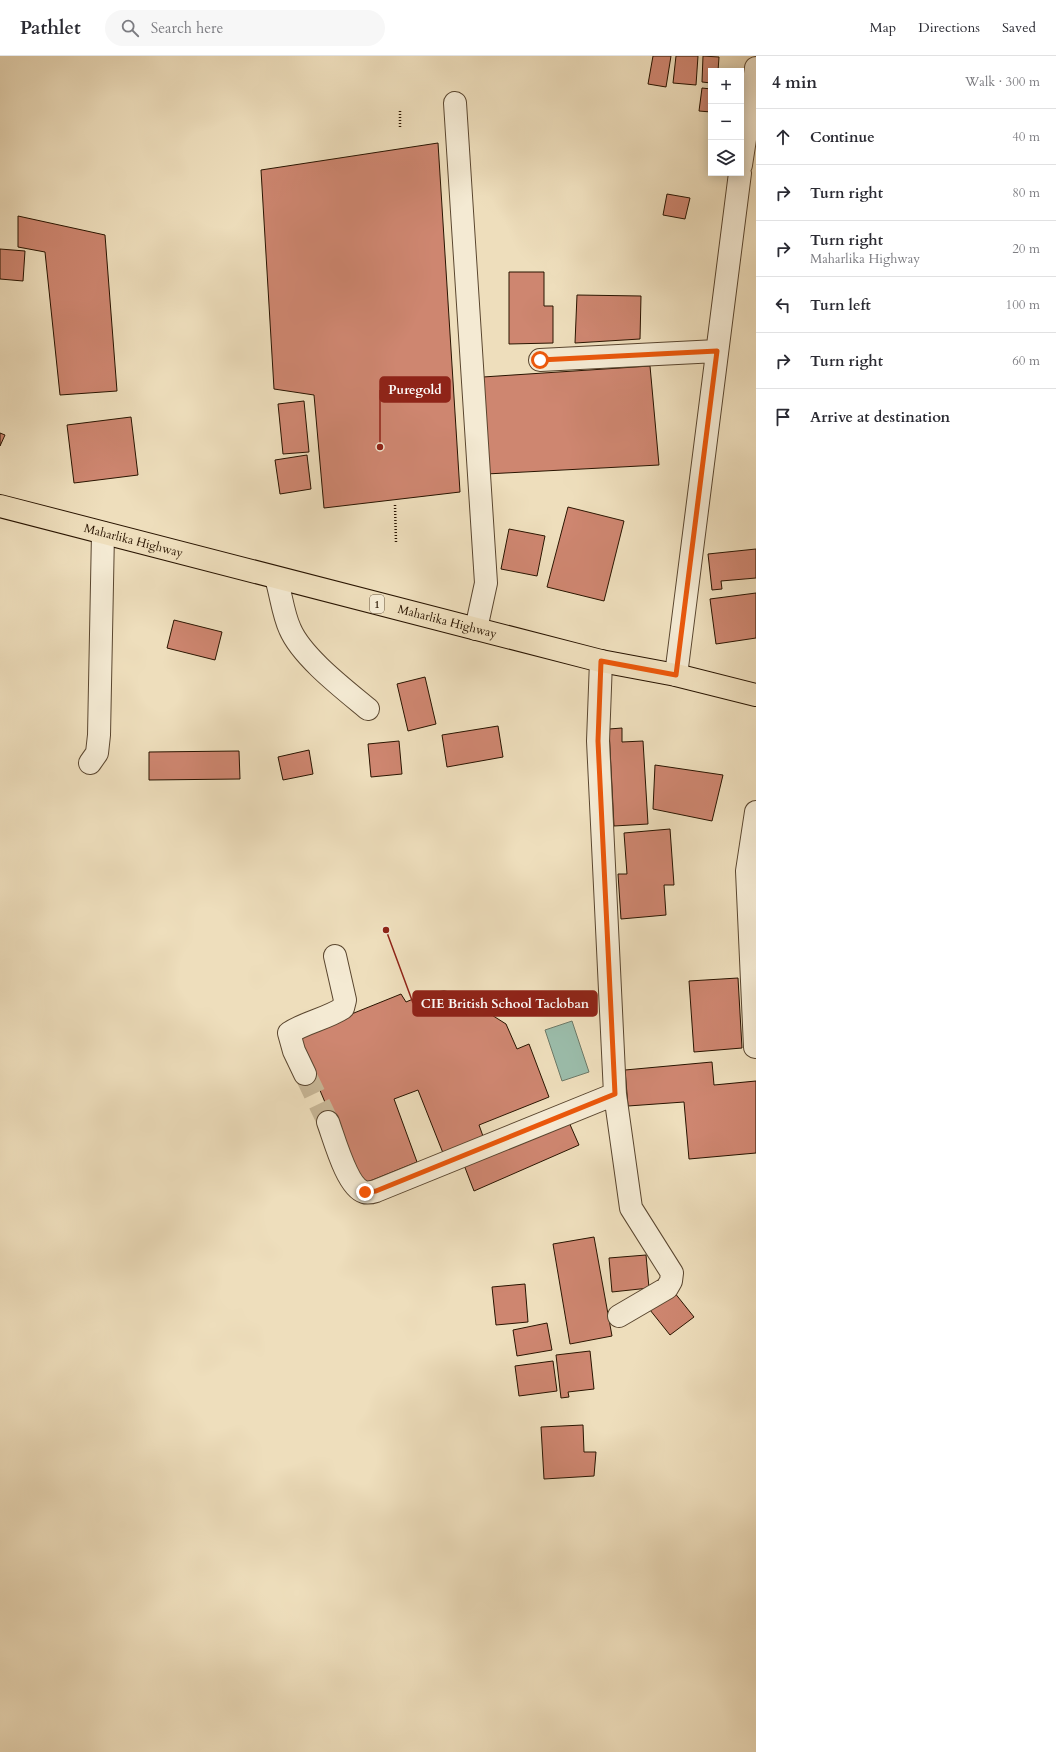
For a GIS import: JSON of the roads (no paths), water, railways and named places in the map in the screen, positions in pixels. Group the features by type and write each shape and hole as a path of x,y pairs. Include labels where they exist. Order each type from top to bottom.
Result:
{"main road":[{"name":"Maharlika Highway","path":"0,506 601,661 676,675 756,695"}],"street":[{"path":"744,146 756,68"},
{"path":"455,103 486,583 476,629"},
{"path":"676,675 740,176"},
{"path":"540,360 717,351"},
{"path":"90,763 97,753 99,735 104,533"},
{"path":"276,578 290,629 314,661 338,685 368,709"},
{"path":"601,661 598,741 615,1094 631,1208 672,1272 671,1281 667,1288 619,1316"},
{"path":"755,1047 747,871 756,812"},
{"path":"305,1074 294,1051 289,1033 301,1026 331,1016 343,1008 345,1000 335,956"},
{"path":"328,1122 349,1178 359,1190 365,1192 376,1191 615,1094"}],"tunnel":[{"path":"305,1074 328,1122"}],"place":[{"name":"Puregold","path":"380,447"},
{"name":"CIE British School Tacloban","path":"386,930"}]}
